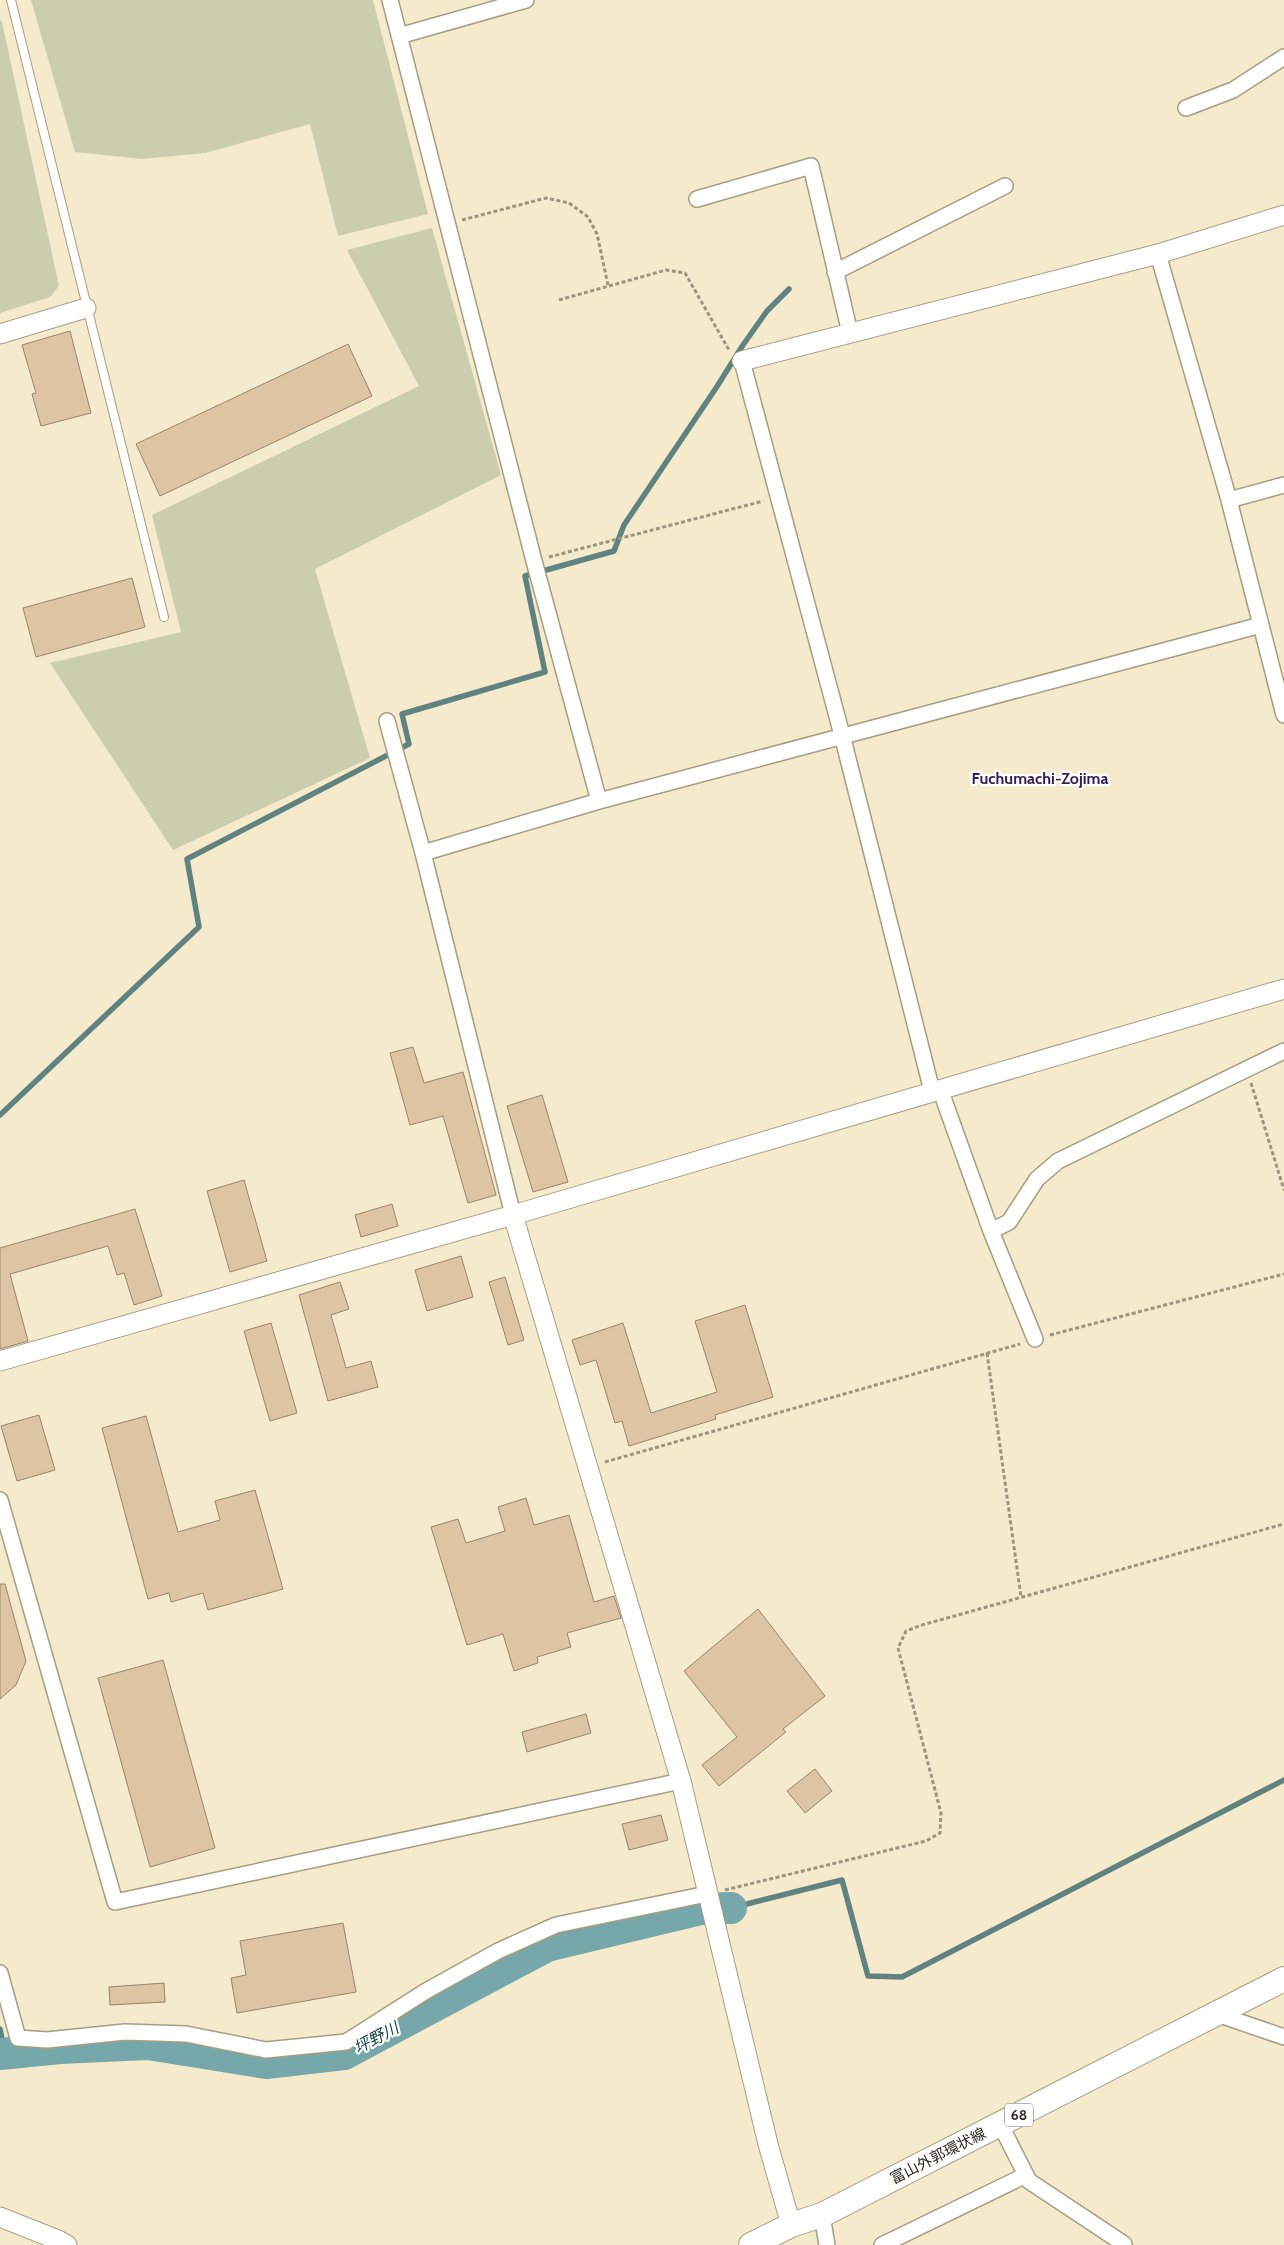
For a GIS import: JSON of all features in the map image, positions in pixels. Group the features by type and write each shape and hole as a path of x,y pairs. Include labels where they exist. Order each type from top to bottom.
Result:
{"main road":[{"name":"富山外郭環状線","path":"751,2245 791,2225 822,2215 1284,1979"}],"street":[{"path":"390,0 534,561 599,801"},
{"path":"399,36 526,0"},
{"path":"1186,108 1233,90 1284,57"},
{"path":"697,199 810,166 850,333"},
{"path":"836,272 1005,186"},
{"path":"1035,1339 936,1090 742,362 1158,254 1284,215"},
{"path":"1158,254 1229,500 1284,715"},
{"path":"0,334 86,308"},
{"path":"1229,500 1284,486"},
{"path":"423,853 599,801 1261,625"},
{"path":"387,721 423,853 514,1215 681,1781 768,2144 791,2225"},
{"path":"0,1361 514,1215 1284,989"},
{"path":"991,1231 1009,1222 1037,1179 1058,1161 1284,1051"},
{"path":"0,1500 115,1902 681,1781"},
{"path":"0,1973 18,2038 47,2040 125,2032 186,2034 266,2050 346,2042 434,1987 498,1951 556,1925 707,1894"},
{"path":"1217,2014 1284,2037"},
{"path":"1000,2124 1029,2181 1124,2244 1122,2245"},
{"path":"882,2245 1026,2175"},
{"path":"822,2215 827,2245"},
{"path":"0,2218 67,2245"}],"lane":[{"path":"11,0 164,617"}],"path":[{"path":"447,224 546,198 569,203 588,217 597,234 608,285"},
{"path":"559,300 666,270 685,273 726,347 742,362"},
{"path":"534,561 778,497"},
{"path":"1247,1069 1284,1190"},
{"path":"589,1466 1035,1339 1284,1274"},
{"path":"987,1353 1021,1597"},
{"path":"707,1894 926,1842 940,1833 941,1813 898,1648 906,1631 1284,1524"}],"green space":[{"path":"31,0 373,0 428,214 338,236 310,124 205,153 142,159 75,152"},
{"path":"0,20 2,22 59,286 50,297 0,313"},
{"path":"432,228 501,475 315,569 370,758 173,850 50,663 181,632 152,515 419,386 347,250"}],"building":[{"path":"70,331 91,413 41,426 32,394 36,393 22,345"},
{"path":"348,344 372,396 160,496 136,444"},
{"path":"132,578 145,627 36,657 23,608"},
{"path":"413,1047 424,1083 463,1072 496,1195 468,1203 443,1116 410,1125 390,1053"},
{"path":"542,1095 568,1182 533,1192 507,1106"},
{"path":"244,1180 267,1261 230,1272 207,1191"},
{"path":"392,1204 398,1226 361,1237 355,1215"},
{"path":"135,1209 162,1296 134,1305 124,1273 117,1275 108,1246 10,1274 28,1341 0,1349 0,1248"},
{"path":"461,1256 473,1297 427,1311 415,1270"},
{"path":"505,1277 524,1340 508,1345 489,1282"},
{"path":"340,1282 349,1309 331,1315 346,1368 371,1361 378,1387 328,1401 299,1295"},
{"path":"745,1305 773,1397 715,1415 716,1419 629,1446 622,1421 615,1423 596,1360 580,1365 572,1340 623,1323 651,1413 717,1392 695,1321"},
{"path":"271,1323 297,1413 270,1421 244,1331"},
{"path":"39,1415 55,1470 17,1481 1,1426"},
{"path":"146,1416 178,1532 220,1520 215,1501 255,1490 283,1589 208,1610 203,1593 171,1602 169,1593 148,1599 102,1428"},
{"path":"526,1498 534,1525 569,1515 594,1602 614,1596 621,1618 567,1633 571,1647 537,1657 538,1663 514,1671 503,1634 467,1645 431,1527 458,1519 466,1543 505,1531 498,1507"},
{"path":"0,1584 5,1584 26,1661 16,1685 0,1699"},
{"path":"758,1609 825,1696 783,1729 786,1732 719,1786 702,1765 737,1737 684,1671"},
{"path":"163,1660 215,1848 150,1867 98,1678"},
{"path":"586,1714 591,1733 527,1752 522,1732"},
{"path":"815,1769 832,1791 805,1813 787,1791"},
{"path":"661,1815 668,1840 629,1850 622,1824"},
{"path":"343,1923 356,1992 237,2013 231,1978 246,1975 240,1941"},
{"path":"164,1983 165,2002 110,2005 109,1987"}],"waterway":[{"path":"0,1115 199,927 187,859 409,744 402,714 545,672 525,576 614,551 624,525 743,345 767,311 789,289"},
{"path":"731,1908 842,1880 868,1976 902,1977 1284,1780"},
{"name":"坪野川","path":"0,2054 60,2048 148,2044 266,2063 344,2054 547,1946 701,1909 731,1908"},
{"path":"0,2029 5,2053"}],"district":[{"name":"Fuchumachi-Zojima","path":"1040,778"}]}
